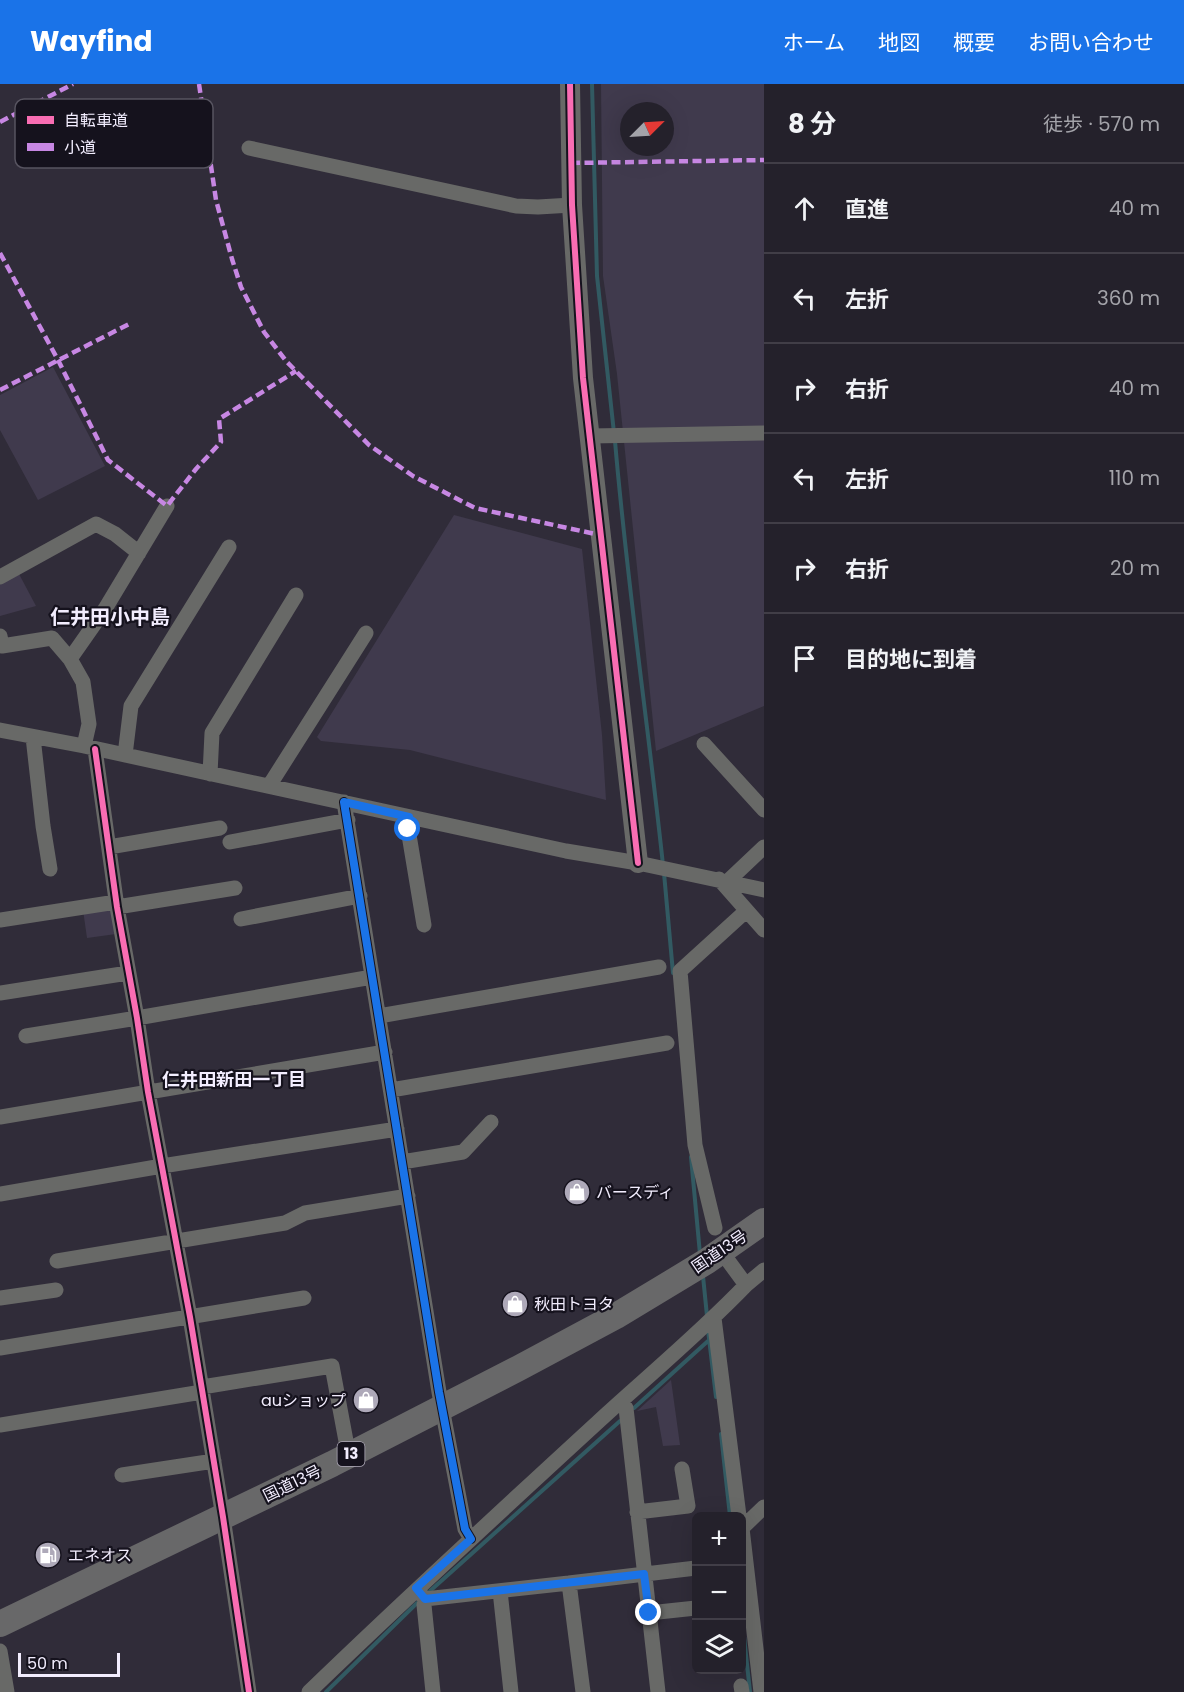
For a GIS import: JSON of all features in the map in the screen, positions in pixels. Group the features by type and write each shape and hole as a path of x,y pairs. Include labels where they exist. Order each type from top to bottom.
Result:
{"highway":[{"name":"国道13号","path":"0,1624 352,1454 442,1408 616,1316 709,1252 764,1221"}],"street":[{"path":"570,84 572,204 583,378 597,436 645,864"},
{"path":"249,148 516,206 572,204"},
{"path":"597,436 764,433"},
{"path":"70,659 105,609 167,507"},
{"path":"0,577 96,524 115,534 139,553"},
{"path":"125,755 131,706 229,547"},
{"path":"210,774 212,733 296,595"},
{"path":"269,786 366,633"},
{"path":"0,636 2,646 52,638 70,659 83,682 90,747 109,847 116,904 148,1092 190,1317 249,1692"},
{"path":"0,730 90,747 566,851 645,864 764,890"},
{"path":"33,736 50,869"},
{"path":"704,744 764,810"},
{"path":"344,802 442,1408 465,1529 471,1539"},
{"path":"409,817 408,829 424,925"},
{"path":"230,842 348,820"},
{"path":"109,847 220,828"},
{"path":"724,880 764,847"},
{"path":"724,880 746,911 764,930"},
{"path":"0,920 235,888"},
{"path":"241,919 360,896"},
{"path":"746,911 680,971 695,1145 709,1252 746,1285"},
{"path":"379,1016 659,966"},
{"path":"0,993 128,973"},
{"path":"26,1036 372,977"},
{"path":"391,1090 667,1042"},
{"path":"0,1117 385,1052"},
{"path":"402,1162 463,1152 491,1122"},
{"path":"0,1194 397,1129"},
{"path":"57,1261 285,1223 305,1213 408,1196"},
{"path":"309,1692 421,1594 471,1539 701,1330 764,1269"},
{"path":"0,1298 56,1290"},
{"path":"0,1348 304,1298"},
{"path":"714,1318 738,1512"},
{"path":"0,1425 332,1366 346,1442 352,1454"},
{"path":"621,1401 626,1408 658,1692"},
{"path":"122,1475 214,1461"},
{"path":"637,1512 688,1506 682,1469"},
{"path":"746,1524 764,1507"},
{"path":"746,1549 758,1613 762,1684"},
{"path":"421,1594 500,1591 692,1568"},
{"path":"569,1582 583,1692"},
{"path":"500,1591 511,1692"},
{"path":"421,1594 434,1692"},
{"path":"649,1613 692,1608"},
{"path":"0,1651 7,1692"}],"shaded area":[{"path":"601,84 764,84 764,706 656,751 617,374 603,276"},
{"path":"53,367 105,466 38,500 0,430 0,395"},
{"path":"454,515 582,549 602,735 606,800 410,750 321,741 317,737"},
{"path":"19,574 36,606 0,616 0,583"},
{"path":"105,907 113,914 116,934 87,938 83,910"},
{"path":"671,1380 680,1445 663,1446 656,1407 637,1411"}],"waterway":[{"path":"592,84 597,276 614,433"},
{"path":"615,441 625,547 663,865"},
{"path":"664,873 673,973"},
{"path":"691,1157 700,1254"},
{"path":"703,1276 707,1316"},
{"path":"708,1330 716,1397"},
{"path":"634,1408 708,1341"},
{"path":"430,1591 620,1421"},
{"path":"721,1434 730,1512"},
{"path":"326,1692 417,1603"},
{"path":"742,1620 750,1692"}],"marked path":[{"path":"44,99 73,84"},
{"path":"199,84 201,99"},
{"path":"0,122 15,114"},
{"path":"571,163 764,160"},
{"path":"211,168 216,200 232,259 241,287 264,332 286,361 369,445 413,476 475,508 600,535"},
{"path":"0,253 58,360 108,460 167,506 221,442 219,419 296,371"},
{"path":"0,390 131,323"}],"cycle path":[{"path":"570,84 572,205 583,378 638,863"},
{"path":"95,749 117,907 148,1092 190,1317 249,1692"},
{"path":"344,802 439,1392 465,1529 471,1539"}],"place":[{"name":"バースディ","path":"577,1192"},
{"name":"秋田トヨタ","path":"515,1304"},
{"name":"auショップ","path":"366,1400"},
{"name":"エネオス","path":"48,1555"}],"district":[{"name":"仁井田小中島","path":"110,617"},
{"name":"仁井田新田一丁目","path":"234,1080"}],"route":[{"path":"408,829 409,817 344,802 439,1392 465,1529 471,1539 416,1588 425,1599 644,1574 649,1613"}]}
